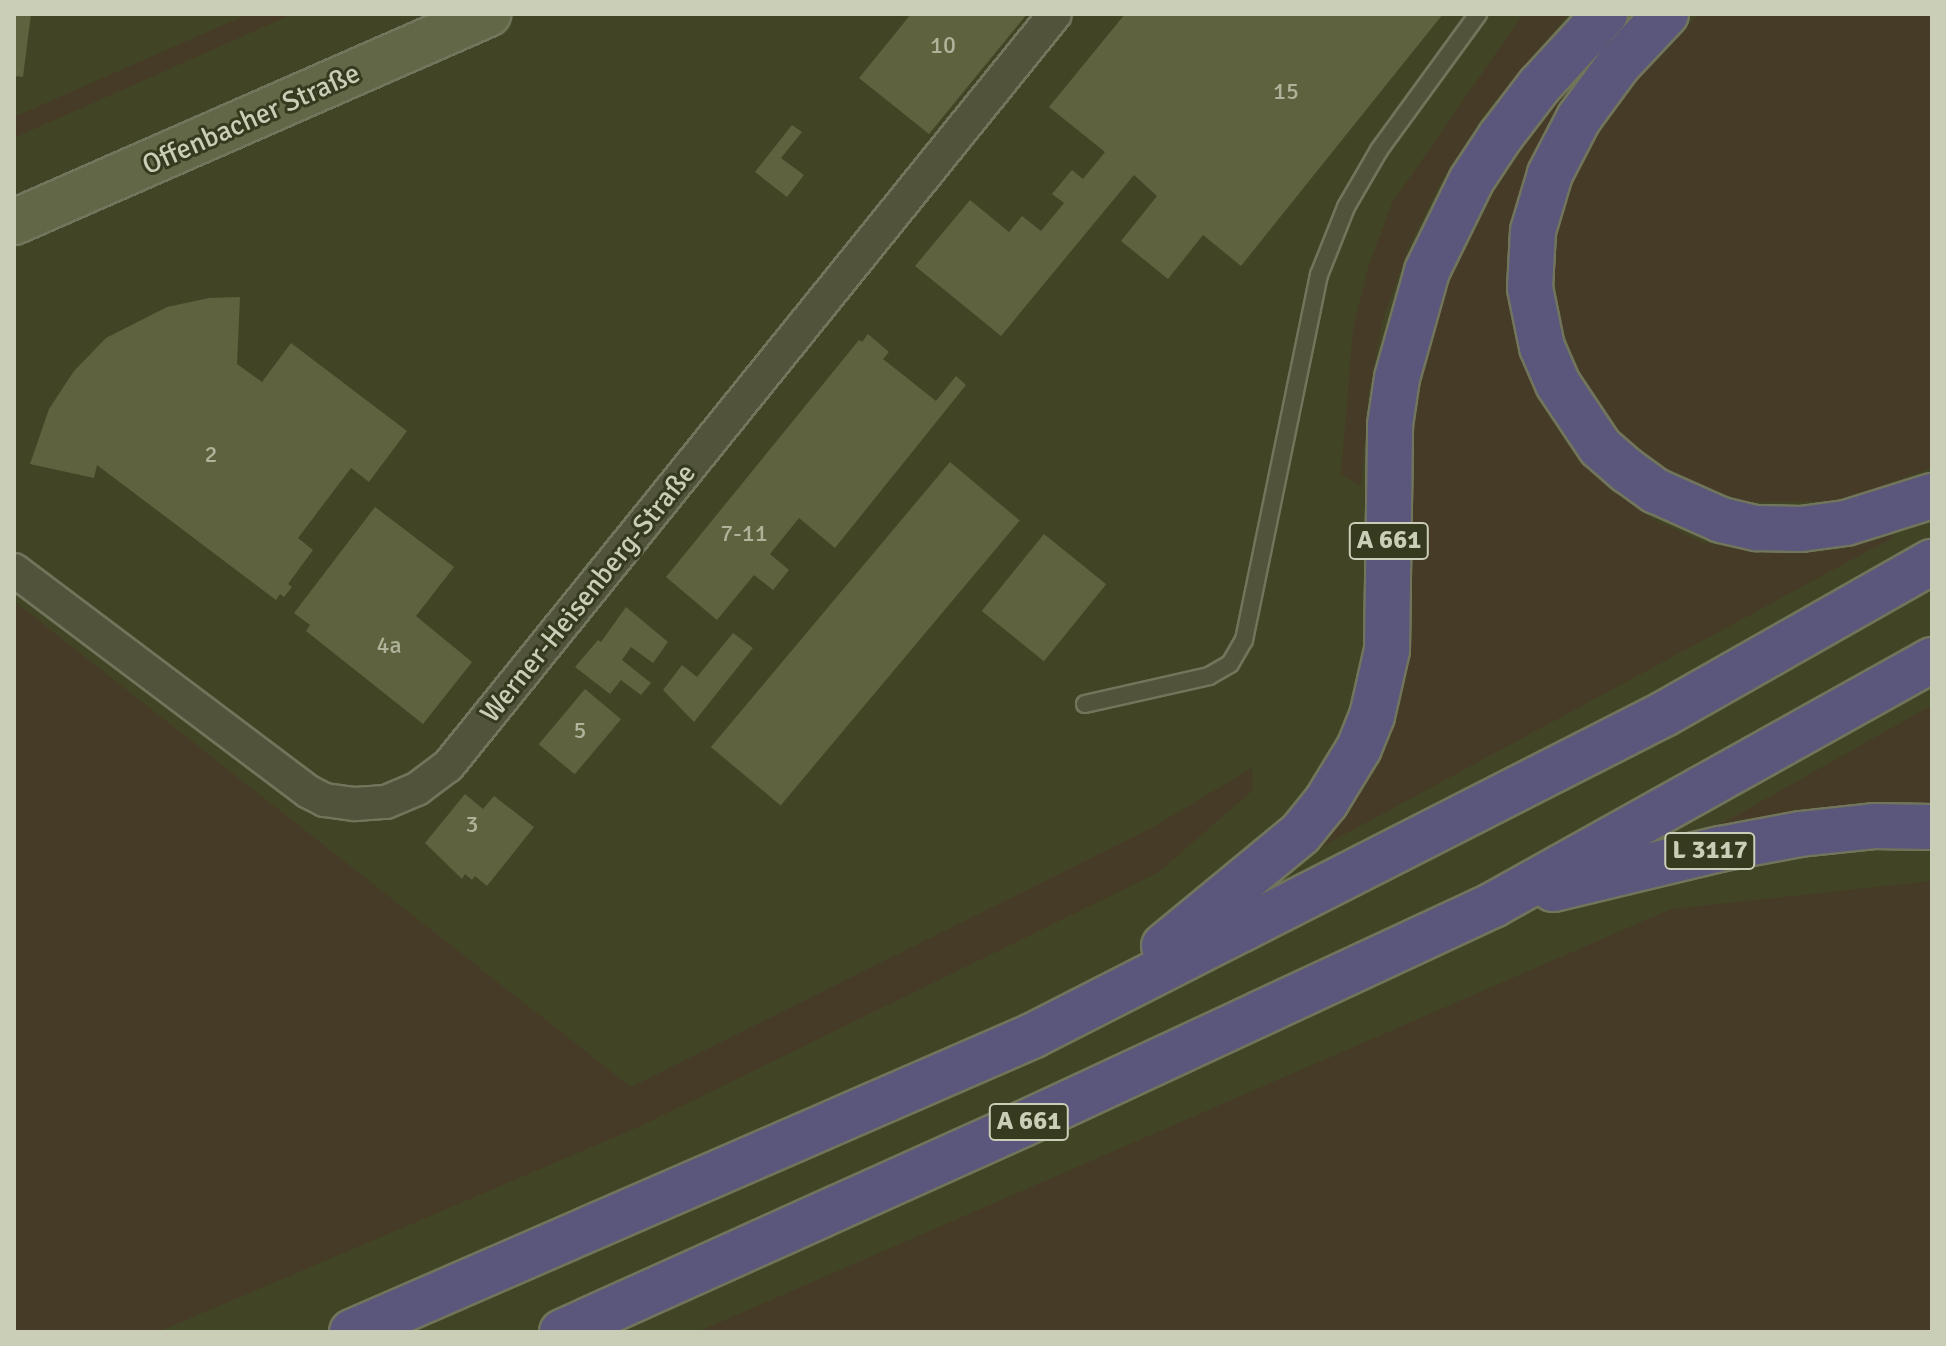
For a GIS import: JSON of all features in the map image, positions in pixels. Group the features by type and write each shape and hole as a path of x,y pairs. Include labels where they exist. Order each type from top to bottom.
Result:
{"highway":[{"name":"A 661","path":"1088,1007 1300,834 1326,802 1359,748 1372,716 1387,650 1390,425 1397,378 1427,271 1471,181 1500,137 1539,86 1605,14"},
{"path":"1666,14 1618,65 1579,118 1550,174 1533,231 1530,288 1542,347 1558,384 1600,447 1628,471 1656,491 1721,520 1757,528 1801,529 1846,523 1932,496"},
{"name":"A 661","path":"352,1332 1018,1043 1664,714 1932,562"},
{"name":"A 661","path":"562,1332 1023,1124 1493,905 1932,660"},
{"name":"L 3117","path":"1493,905 1667,861 1773,839 1874,826 1932,827"}],"main road":[{"name":"Offenbacher Straße","path":"14,222 488,14"}],"street":[{"name":"Werner-Heisenberg-Straße","path":"14,570 309,792 325,800 355,804 386,802 417,789 448,766 1055,14"}],"lane":[{"path":"1085,704 1209,676 1230,664 1244,640 1319,275 1346,207 1379,150 1418,92 1478,14"}],"shaded area":[{"path":"248,14 293,14 14,138 14,117"},
{"path":"1523,14 1569,14 1483,116 1439,186 1410,245 1383,319 1368,399 1361,486 1341,474 1353,328 1369,265 1392,203"},
{"path":"1632,14 1637,14 1560,104 1522,192 1510,240 1508,275 1513,321 1523,359 1546,411 1573,452 1614,491 1654,520 1702,542 1752,551 1802,553 1843,549 1892,535 1892,538 1314,851 1313,848 1337,818 1405,490 1416,375 1444,276 1510,154"},
{"path":"1699,14 1932,14 1932,468 1839,501 1748,502 1706,489 1661,466 1607,422 1583,383 1569,355 1559,317 1554,270 1559,224 1572,178 1596,133 1622,95"},
{"path":"14,601 631,1087 1153,827 1252,768 1253,790 1159,872 639,1127 158,1332 14,1332"},
{"path":"1932,705 1932,809 1712,831 1714,828"},
{"path":"1932,881 1932,1332 697,1332 1671,909"}],"building":[{"path":"14,14 31,14 23,77 14,76"},
{"path":"911,14 1027,14 929,134 859,78"},
{"path":"1125,14 1443,14 1241,266 1203,235 1168,279 1121,241 1157,196 1134,175 1001,336 915,266 970,200 1009,232 1022,216 1041,231 1064,203 1052,194 1072,170 1083,179 1105,152 1049,107"},
{"path":"792,125 802,132 781,158 804,175 787,197 755,172"},
{"path":"240,297 237,364 262,382 291,343 407,431 369,482 351,468 298,538 313,550 288,584 292,587 284,597 280,594 276,600 97,465 94,478 30,464 49,409 74,371 106,338 167,307 209,298"},
{"path":"868,334 889,352 883,359 936,401 956,376 966,385 835,548 799,518 770,554 789,570 773,590 754,575 717,620 666,577 859,340 862,342"},
{"path":"950,462 1020,520 781,805 711,747"},
{"path":"375,507 454,567 416,616 472,662 423,724 306,631 310,625 294,613"},
{"path":"1044,534 1106,584 1044,661 982,611"},
{"path":"626,607 668,642 653,663 631,647 622,660 651,683 641,695 621,680 610,694 575,667 598,640 601,642"},
{"path":"733,633 753,648 694,722 663,690 682,665 697,677"},
{"path":"585,689 621,719 575,774 539,744"},
{"path":"465,794 483,809 494,796 534,827 487,886 475,876 472,880 465,874 462,879 425,843"}]}
